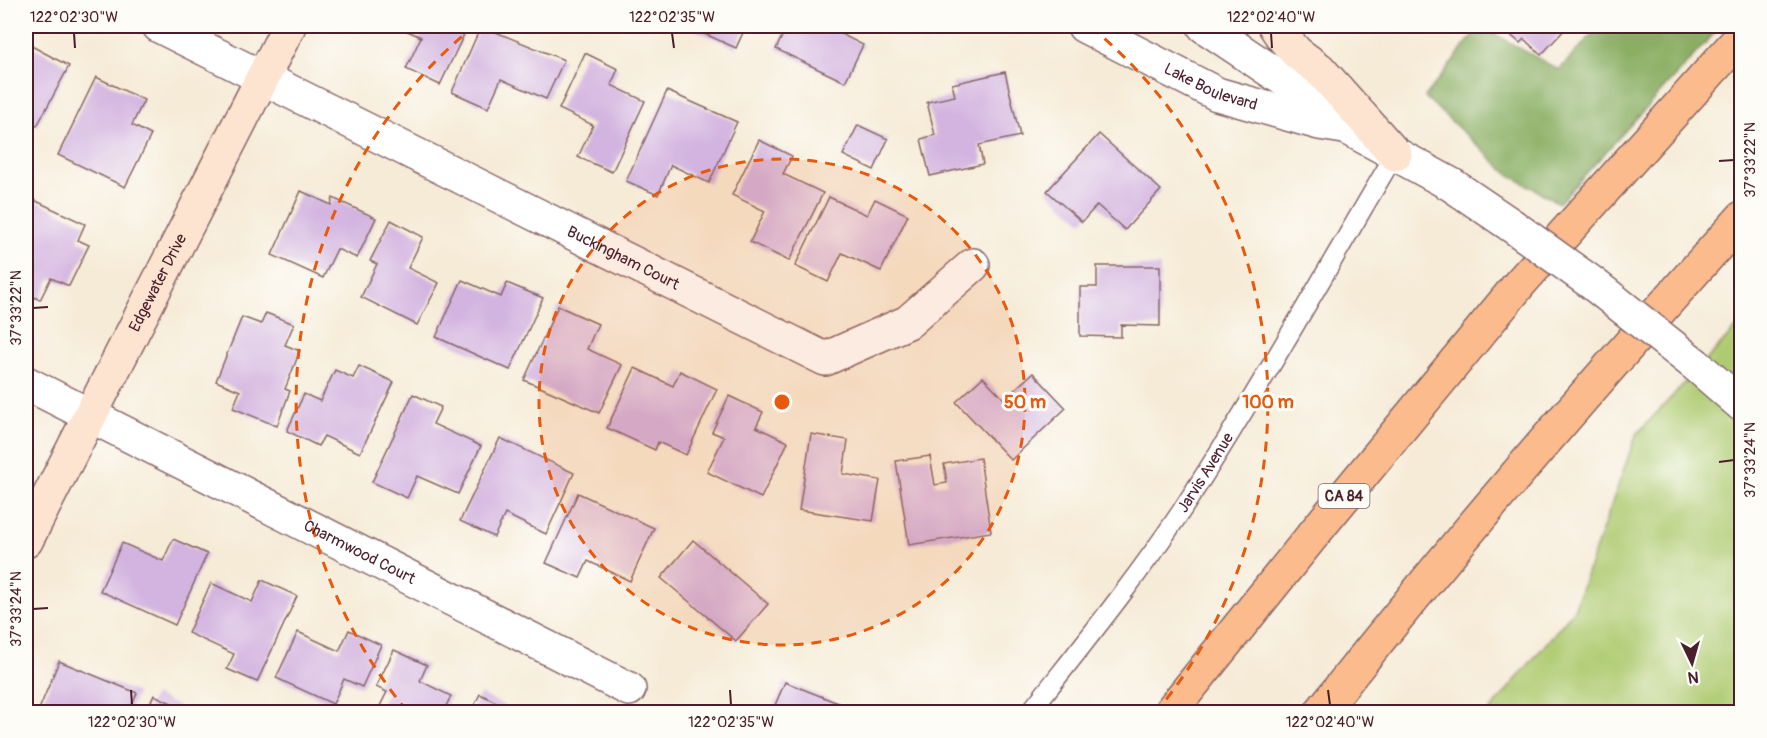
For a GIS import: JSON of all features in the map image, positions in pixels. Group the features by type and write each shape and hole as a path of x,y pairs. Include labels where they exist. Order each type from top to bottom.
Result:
{"highway":[{"name":"CA 84","path":"1170,712 1317,529 1521,282 1742,36"},
{"path":"1321,712 1405,606 1587,391 1742,218"}],"street":[{"path":"159,26 262,78"},
{"name":"Edgewater Drive","path":"26,540 289,26"},
{"name":"Lake Boulevard","path":"1084,26 1217,94 1319,123 1346,128"},
{"name":"Lake Boulevard","path":"1204,26 1320,104 1346,128 1452,185 1511,225 1592,283 1696,365 1742,405"},
{"path":"1275,26 1297,53 1319,69 1395,154"},
{"name":"Buckingham Court","path":"262,78 825,359 908,322 973,265"},
{"name":"Charmwood Court","path":"26,383 629,689"}],"lane":[{"name":"Jarvis Avenue","path":"1030,712 1096,629 1178,515 1251,399 1395,154"}],"green space":[{"path":"1480,26 1559,70 1600,26 1721,26 1559,203 1508,174 1425,97"},
{"path":"1741,323 1741,712 1489,712 1574,610 1636,435"}],"building":[{"path":"396,26 468,26 440,85 406,69 421,37"},
{"path":"481,26 564,60 546,99 501,79 488,108 452,92"},
{"path":"687,26 746,26 736,48"},
{"path":"787,26 828,26 863,45 845,82 776,49"},
{"path":"1500,26 1568,26 1541,55 1524,39 1520,43"},
{"path":"26,43 69,66 37,126 26,120"},
{"path":"585,53 618,69 611,85 645,101 612,172 578,157 593,125 559,109"},
{"path":"1005,72 1020,136 979,145 983,164 930,176 921,139 935,135 927,102 955,96 952,84"},
{"path":"96,77 144,100 132,125 151,135 125,187 58,155"},
{"path":"667,91 737,122 709,183 671,165 658,195 626,181"},
{"path":"858,125 888,139 874,170 843,155"},
{"path":"1099,134 1161,190 1125,230 1097,205 1082,222 1047,191"},
{"path":"759,140 792,156 783,174 823,193 789,261 750,242 765,211 732,195"},
{"path":"301,191 331,205 333,198 376,218 357,258 337,249 323,278 272,255"},
{"path":"829,197 867,215 875,199 908,215 881,271 842,253 828,282 795,266"},
{"path":"34,200 85,224 78,240 89,245 69,286 51,278 40,300 26,293 26,216"},
{"path":"391,220 423,237 408,268 439,283 417,325 361,297 377,264 370,261"},
{"path":"1097,266 1160,266 1160,326 1121,325 1121,337 1080,336 1080,287 1097,287"},
{"path":"462,280 501,297 507,283 543,298 510,370 436,337"},
{"path":"558,306 598,324 587,349 622,365 599,413 524,380"},
{"path":"266,313 294,324 285,345 300,351 285,389 290,391 277,426 233,408 240,391 216,381 242,317 261,324"},
{"path":"359,366 394,382 360,453 324,436 318,446 287,431 304,394 320,401 335,370 353,378"},
{"path":"635,368 673,386 680,371 717,389 686,455 658,442 655,450 607,428"},
{"path":"1033,373 1066,408 1011,460 956,402 983,377 1004,399"},
{"path":"413,394 441,407 433,424 481,446 458,494 417,476 407,498 372,482"},
{"path":"729,396 763,412 756,427 788,442 761,498 707,472 724,437 712,432"},
{"path":"811,434 848,440 843,474 880,480 873,521 799,510"},
{"path":"500,438 574,473 546,534 505,514 494,537 460,521"},
{"path":"930,456 935,485 947,483 944,464 980,458 991,532 909,545 896,461"},
{"path":"578,493 654,528 630,581 588,561 580,578 546,563"},
{"path":"173,539 207,554 175,625 100,591 122,543 163,561"},
{"path":"693,540 768,604 736,641 661,578"},
{"path":"262,580 297,596 257,682 227,669 234,654 188,633 211,583 252,602"},
{"path":"349,630 381,645 362,687 344,679 333,704 276,678 298,632 339,651"},
{"path":"394,650 427,665 420,681 451,696 443,712 377,712 387,692 376,687"},
{"path":"59,661 137,693 129,712 38,712"},
{"path":"785,682 838,703 834,712 772,712"},
{"path":"480,694 517,712 471,712"},
{"path":"154,695 191,712 146,712"}]}
